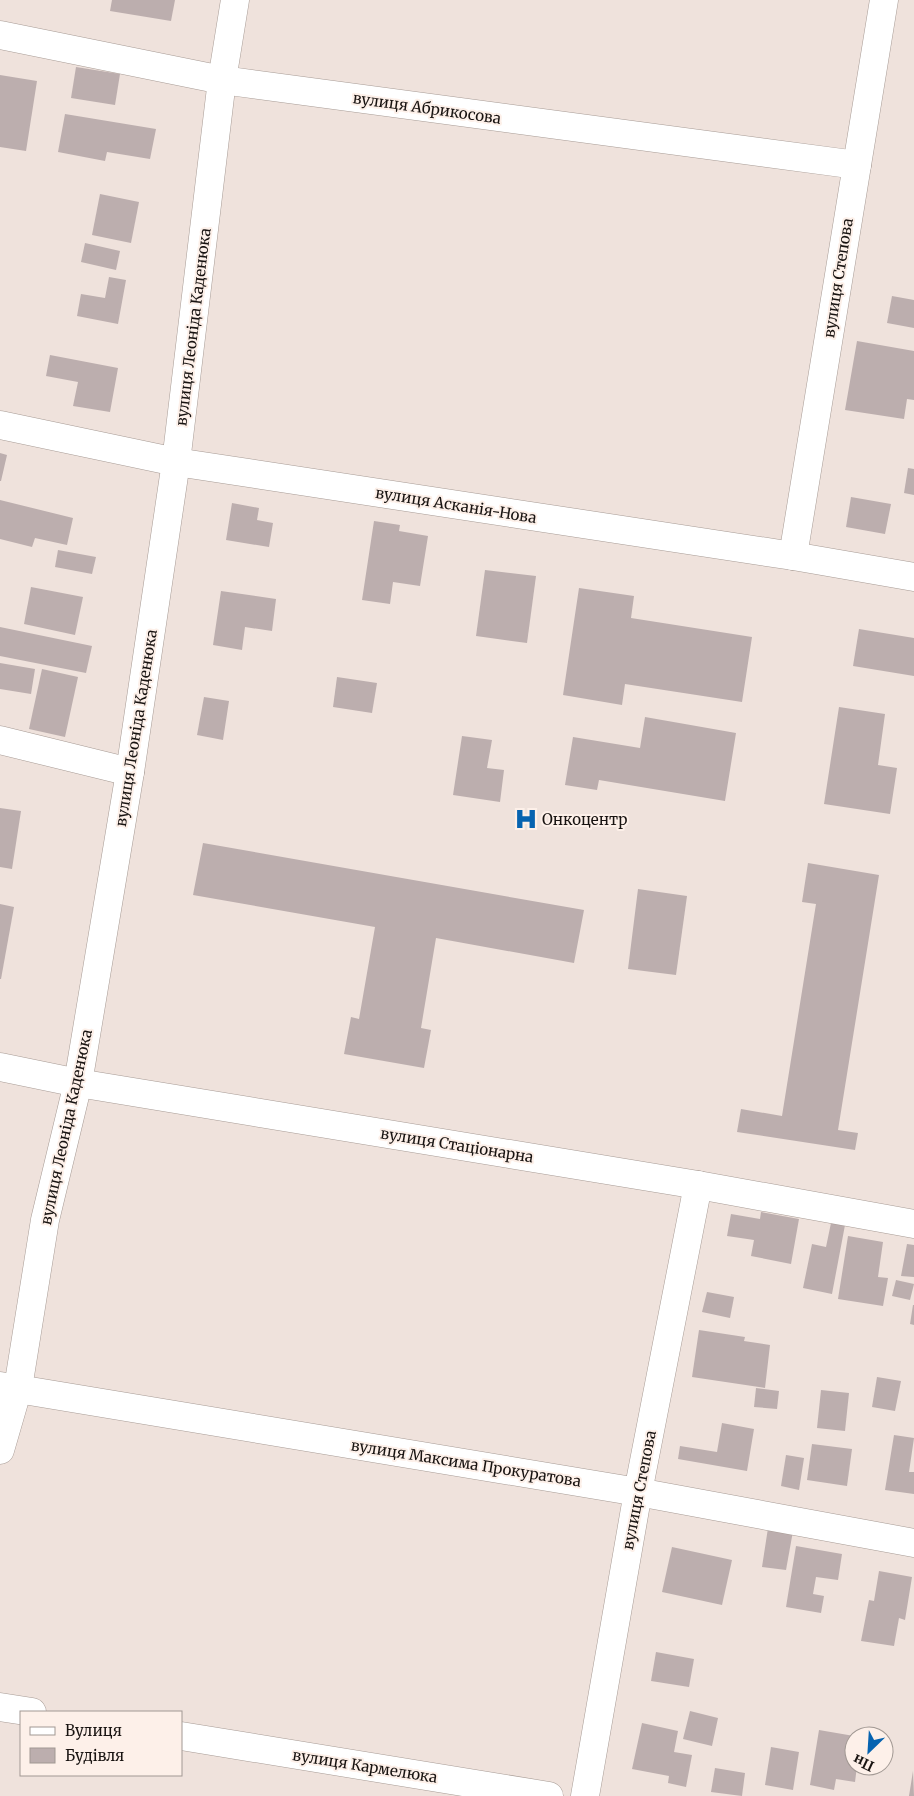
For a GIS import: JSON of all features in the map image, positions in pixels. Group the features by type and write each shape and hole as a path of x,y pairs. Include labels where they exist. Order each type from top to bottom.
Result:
{"street":[{"name":"вулиця Леоніда Каденюка","path":"0,1450 9,1387 45,1220 78,1083 130,772 176,462 211,187 222,80 235,0"},
{"name":"вулиця Степова","path":"793,556 884,0"},
{"name":"вулиця Абрикосова","path":"0,35 222,80 857,166"},
{"name":"вулиця Асканія-Нова","path":"0,426 176,462 793,556 914,577"},
{"path":"0,740 130,772"},
{"name":"вулиця Стаціонарна","path":"0,1067 78,1083 698,1185 914,1224"},
{"name":"вулиця Степова","path":"585,1796 638,1492 698,1185"},
{"name":"вулиця Максима Прокуратова","path":"9,1387 638,1492 914,1543"},
{"path":"0,1707 26,1711"},
{"name":"вулиця Кармелюка","path":"182,1736 549,1796"}],"building":[{"path":"112,0 175,0 171,21 110,11"},
{"path":"76,67 120,74 115,105 71,98"},
{"path":"0,75 37,81 26,151 0,147"},
{"path":"65,114 156,129 150,159 107,152 105,161 58,152"},
{"path":"100,194 139,202 131,243 92,235"},
{"path":"85,243 120,251 116,270 81,262"},
{"path":"109,277 126,280 118,324 77,316 81,294 105,298"},
{"path":"892,296 914,300 914,328 887,323"},
{"path":"857,341 914,351 914,400 907,399 904,419 845,410"},
{"path":"50,355 118,368 110,412 73,406 78,382 46,376"},
{"path":"0,453 7,455 1,481 0,481"},
{"path":"908,468 914,469 914,495 904,493"},
{"path":"851,497 891,504 885,534 846,527"},
{"path":"0,500 73,518 67,545 35,538 32,547 0,539"},
{"path":"232,503 259,508 257,520 273,523 269,547 226,540"},
{"path":"374,521 400,525 399,531 428,536 420,586 393,582 390,604 362,600"},
{"path":"58,550 96,557 92,574 55,567"},
{"path":"485,570 536,576 527,643 476,636"},
{"path":"31,587 83,597 75,635 24,624"},
{"path":"579,588 634,596 631,618 752,637 742,702 625,684 622,705 563,695"},
{"path":"221,591 276,599 272,631 245,627 242,650 213,645"},
{"path":"0,627 92,646 86,673 0,656"},
{"path":"859,629 914,638 914,676 853,666"},
{"path":"0,663 35,669 31,694 0,689"},
{"path":"42,669 78,677 65,737 29,729"},
{"path":"337,677 377,683 372,713 333,707"},
{"path":"204,697 229,701 223,740 197,735"},
{"path":"839,707 885,714 878,765 897,768 890,814 824,804"},
{"path":"645,717 736,733 725,801 599,780 597,790 565,785 573,737 640,748"},
{"path":"462,736 492,740 487,768 504,770 500,802 453,795"},
{"path":"0,808 21,811 12,869 0,867"},
{"path":"203,843 584,910 574,963 436,938 421,1028 431,1030 424,1068 344,1054 351,1017 359,1019 375,927 193,895"},
{"path":"808,863 879,875 838,1130 858,1133 855,1150 737,1132 741,1109 782,1116 816,904 802,902"},
{"path":"638,889 687,896 676,975 628,969"},
{"path":"0,904 14,907 1,979 0,979"},
{"path":"761,1212 799,1219 791,1264 751,1256 754,1240 727,1236 731,1214 760,1219"},
{"path":"831,1223 845,1225 832,1294 803,1288 812,1244 826,1247"},
{"path":"848,1236 883,1242 878,1277 888,1278 883,1306 838,1299"},
{"path":"907,1244 914,1245 914,1277 901,1276"},
{"path":"896,1280 914,1284 910,1300 892,1296"},
{"path":"707,1292 734,1297 730,1318 702,1312"},
{"path":"914,1305 914,1325 910,1324"},
{"path":"699,1330 745,1337 744,1341 770,1345 765,1388 692,1377"},
{"path":"877,1377 901,1381 895,1411 872,1407"},
{"path":"756,1388 779,1391 777,1409 754,1407"},
{"path":"821,1390 849,1393 845,1431 817,1428"},
{"path":"722,1423 754,1429 747,1471 678,1459 680,1446 717,1452"},
{"path":"894,1435 914,1438 909,1472 914,1472 914,1494 885,1490"},
{"path":"812,1444 852,1449 847,1486 807,1480"},
{"path":"786,1455 804,1458 799,1490 781,1486"},
{"path":"768,1528 793,1531 786,1570 762,1567"},
{"path":"796,1546 842,1554 838,1580 816,1577 813,1594 824,1596 821,1613 786,1607"},
{"path":"672,1547 732,1560 722,1605 662,1592"},
{"path":"879,1571 912,1577 905,1620 899,1618 894,1646 861,1641 869,1600 874,1601"},
{"path":"656,1652 694,1659 689,1687 651,1681"},
{"path":"690,1711 718,1718 712,1746 683,1739"},
{"path":"642,1723 678,1731 674,1752 692,1755 686,1787 668,1783 669,1776 632,1769"},
{"path":"819,1730 844,1734 844,1776 856,1776 855,1782 836,1779 834,1790 810,1785"},
{"path":"771,1747 799,1752 793,1790 765,1785"},
{"path":"715,1768 745,1773 742,1796 711,1792"},
{"path":"913,1771 914,1796 909,1796"}],"place":[{"name":"Онкоцентр","path":"526,819"}]}
